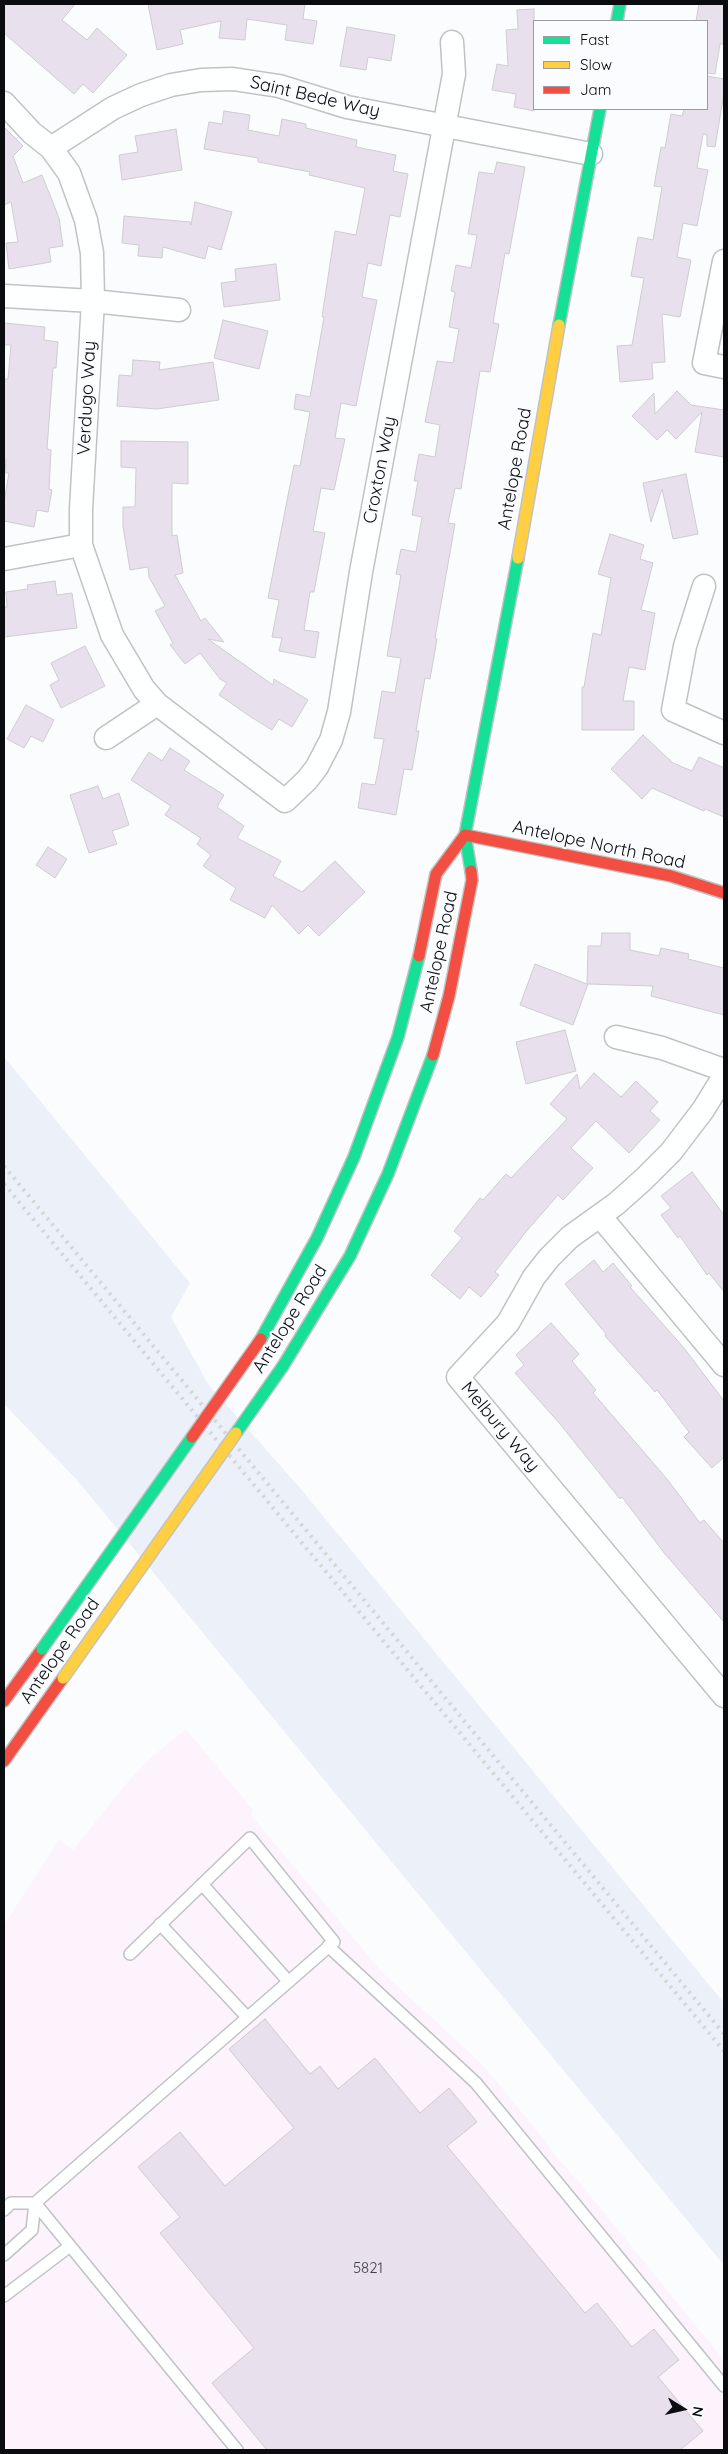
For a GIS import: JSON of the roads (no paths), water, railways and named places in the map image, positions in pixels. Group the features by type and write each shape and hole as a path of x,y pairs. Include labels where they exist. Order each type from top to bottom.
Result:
{"main road":[{"path":"617,20 620,4"},
{"name":"Antelope Road","path":"4,1761 304,1334 335,1281 371,1212 410,1121 432,1058 449,996 472,880 465,835 600,110"},
{"name":"Antelope Road","path":"4,1701 261,1339 317,1238 354,1157 398,1037 420,952 436,874 465,835"},
{"name":"Antelope North Road","path":"465,835 671,876 724,893"}],"street":[{"name":"Croxton Way","path":"285,801 317,767 331,740 339,712 361,572 454,74 452,42"},
{"name":"Saint Bede Way","path":"51,148 113,108 141,95 171,85 202,80 248,80 279,86 347,107 445,124 591,154"},
{"name":"Verdugo Way","path":"4,103 32,133 51,148 69,173 86,220 92,253 93,301 81,509 81,545 112,635 144,689 157,704 285,801"},
{"path":"724,261 704,363 724,367"},
{"path":"4,296 93,301 179,310"},
{"path":"4,559 81,545"},
{"path":"704,586 685,646 673,710 724,732"},
{"path":"106,738 157,704"},
{"path":"616,1037 662,1048 724,1070"},
{"name":"Melbury Way","path":"724,1076 703,1110 671,1152 644,1179 600,1216 570,1237 549,1258 534,1277 508,1323 458,1376 724,1696"},
{"path":"600,1216 724,1365"}],"lane":[{"path":"4,2210 11,2203 35,2203 334,1942 250,1838 130,1954"},
{"path":"202,1884 288,1981"},
{"path":"160,1924 247,2017"},
{"path":"328,1946 476,2083 724,2386"},
{"path":"35,2203 237,2450"},
{"path":"4,2255 32,2230 35,2203"},
{"path":"4,2296 70,2246"}],"railway":[{"path":"4,1166 724,2034"},
{"path":"4,1184 724,2051"}]}
